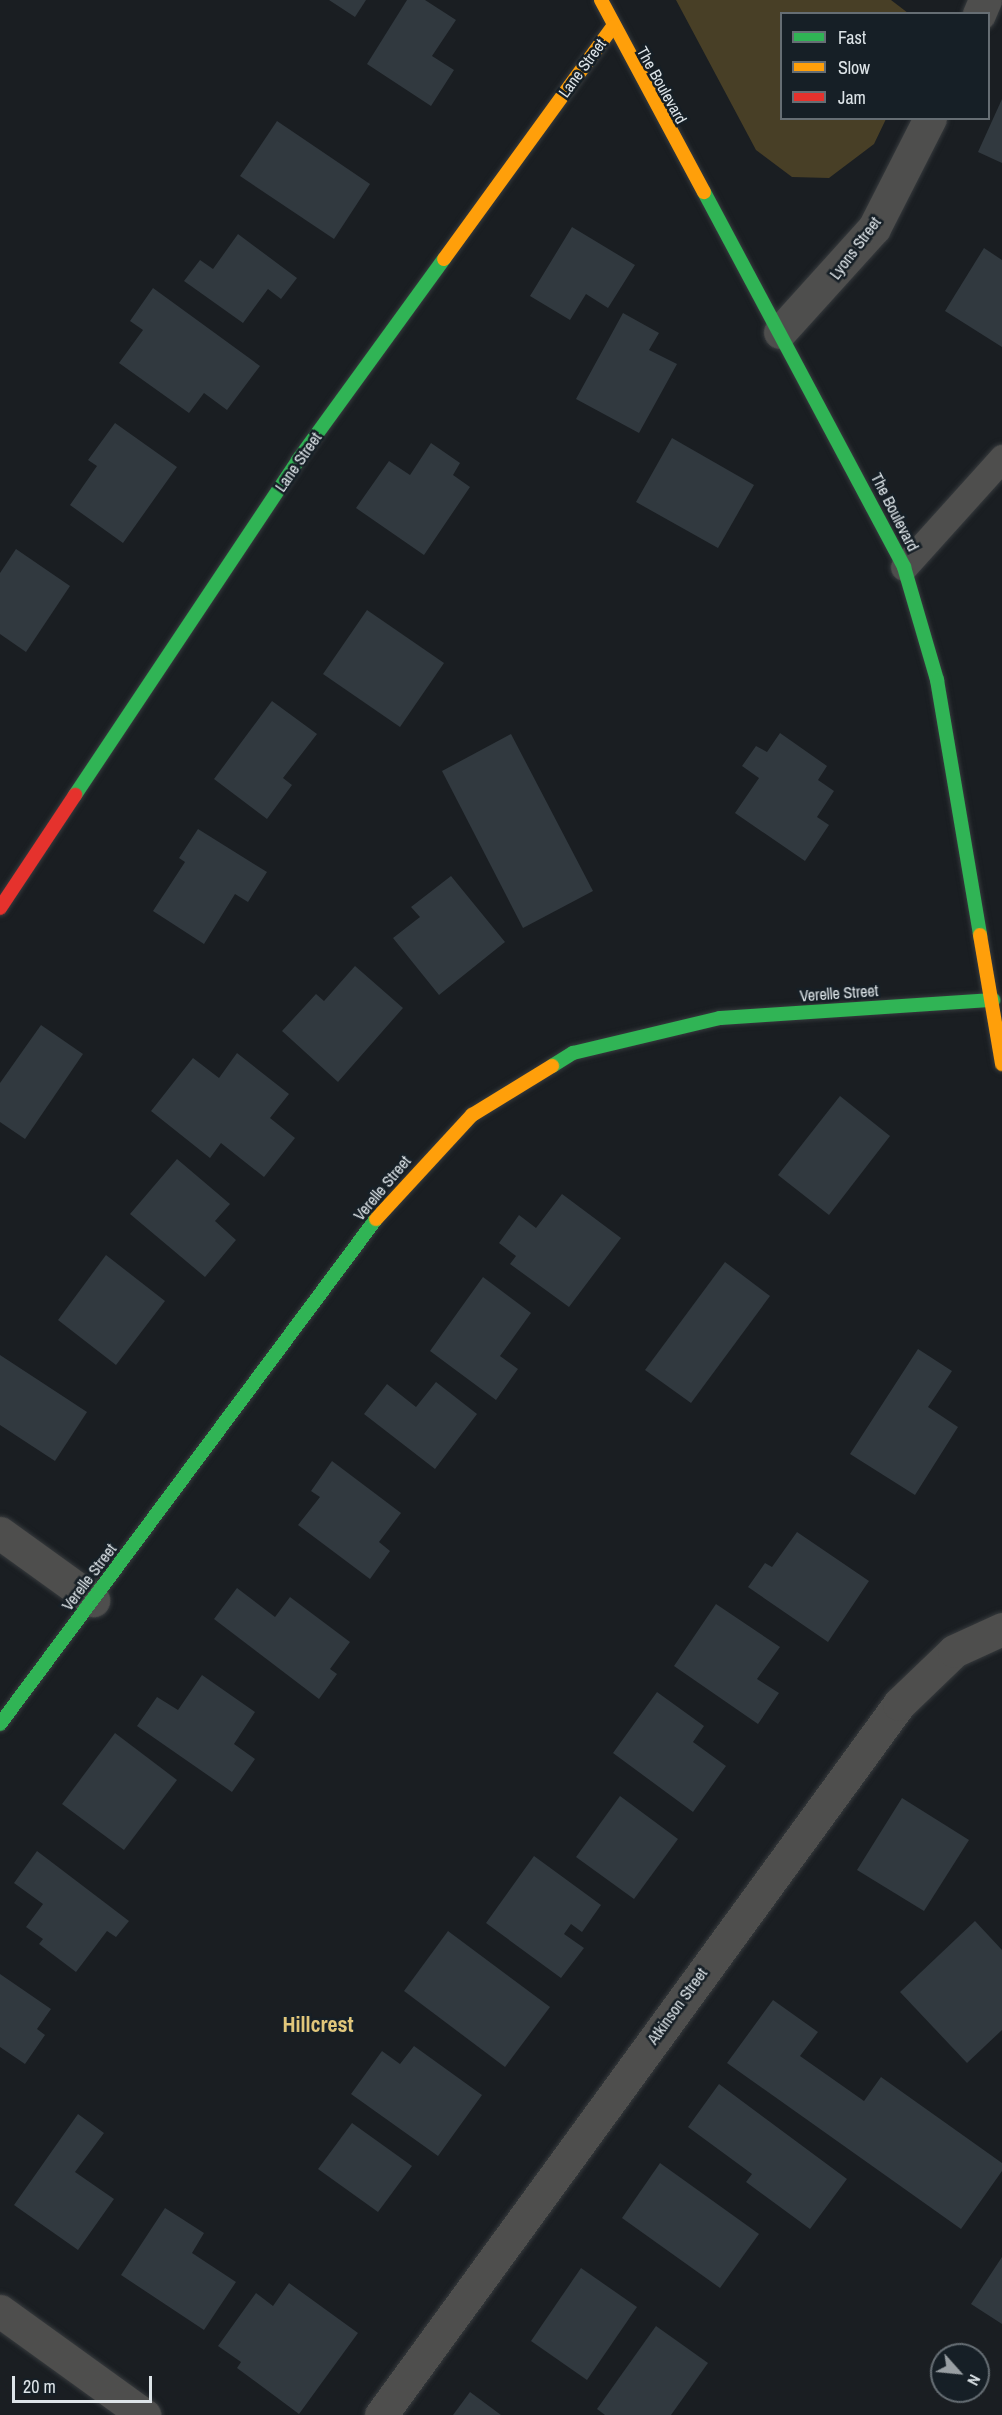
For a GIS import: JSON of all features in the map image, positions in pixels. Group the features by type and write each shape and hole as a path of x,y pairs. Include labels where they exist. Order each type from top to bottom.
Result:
{"street":[{"name":"The Boulevard","path":"601,0 612,28 780,332 904,567 937,680 993,1000 1002,1064"},
{"name":"Lane Street","path":"0,908 298,460 612,28"},
{"name":"Lyons Street","path":"780,332 874,228 929,120"},
{"name":"Verelle Street","path":"0,1724 394,1195 472,1115 573,1053 720,1018 993,1000"},
{"path":"0,1533 93,1600"},
{"name":"Atkinson Street","path":"381,2415 899,1704 954,1651 1002,1629"},
{"path":"0,2311 144,2415"}],"lane":[{"path":"904,567 1002,458"}],"shaded area":[{"path":"676,0 891,0 907,12 780,12 780,120 886,120 874,144 829,178 792,177 756,150"}],"building":[{"path":"329,0 366,0 355,17"},
{"path":"407,0 425,0 456,20 432,56 454,70 431,106 367,64"},
{"path":"1002,99 1002,163 978,152"},
{"path":"277,121 370,184 334,239 240,176"},
{"path":"572,227 635,265 608,308 586,294 570,320 530,296"},
{"path":"238,234 297,278 281,299 268,289 243,323 184,281 200,260 213,269"},
{"path":"984,248 1002,260 1002,347 945,311"},
{"path":"153,288 260,366 227,410 204,393 189,413 119,363 143,330 130,321"},
{"path":"623,313 659,333 649,350 677,364 639,433 576,399"},
{"path":"115,423 177,467 123,543 70,505 97,466 88,460"},
{"path":"672,438 754,485 718,548 636,502"},
{"path":"431,443 460,463 453,475 470,487 424,555 356,508 389,461 410,475"},
{"path":"16,549 70,586 26,652 0,634 0,573"},
{"path":"367,610 444,663 400,727 323,674"},
{"path":"272,701 317,734 283,778 292,785 267,819 214,779"},
{"path":"780,733 827,766 818,780 834,791 817,817 829,825 805,861 735,813 759,778 742,766 756,746 767,752"},
{"path":"511,734 593,891 523,928 442,771"},
{"path":"198,829 267,872 248,902 235,894 204,944 153,911 185,862 179,858"},
{"path":"451,876 505,942 439,995 393,938 420,917 411,907"},
{"path":"355,966 403,1008 338,1082 282,1031 316,994 324,1001"},
{"path":"41,1025 83,1054 25,1139 0,1122 0,1083"},
{"path":"237,1053 289,1094 270,1118 295,1138 264,1177 221,1143 210,1158 151,1111 193,1058 219,1078"},
{"path":"840,1096 890,1136 829,1215 778,1175"},
{"path":"177,1159 230,1204 215,1221 236,1240 205,1277 130,1214"},
{"path":"562,1194 621,1238 569,1307 510,1264 516,1256 499,1243 519,1215 536,1228"},
{"path":"106,1255 165,1301 116,1365 58,1320"},
{"path":"725,1262 770,1296 691,1403 645,1370"},
{"path":"483,1277 531,1313 500,1356 518,1369 496,1400 430,1351"},
{"path":"918,1349 952,1371 928,1407 958,1427 915,1495 850,1454"},
{"path":"0,1355 87,1412 55,1461 0,1425"},
{"path":"436,1382 477,1414 435,1469 364,1414 387,1384 416,1407"},
{"path":"332,1461 401,1513 379,1542 390,1551 370,1579 298,1525 320,1497 311,1491"},
{"path":"797,1532 869,1581 828,1642 748,1587 765,1563 772,1567"},
{"path":"237,1588 275,1617 290,1597 350,1642 330,1669 337,1674 319,1699 214,1619"},
{"path":"716,1604 780,1647 757,1679 779,1693 758,1724 674,1666"},
{"path":"202,1675 255,1712 234,1744 255,1759 232,1792 137,1726 157,1697 178,1710"},
{"path":"657,1692 704,1726 693,1742 726,1766 693,1812 613,1753"},
{"path":"115,1733 177,1780 124,1850 62,1804"},
{"path":"620,1796 678,1839 634,1899 576,1857"},
{"path":"902,1798 969,1840 924,1911 857,1870"},
{"path":"37,1851 129,1921 116,1937 107,1931 76,1972 39,1944 43,1939 26,1927 43,1904 14,1883"},
{"path":"534,1856 601,1905 582,1932 571,1924 564,1934 584,1948 561,1978 486,1923"},
{"path":"975,1921 1002,1950 1002,2030 967,2063 900,1992"},
{"path":"448,1931 550,2007 505,2067 404,1991"},
{"path":"0,1974 51,2009 37,2029 45,2035 25,2064 0,2047"},
{"path":"773,2000 818,2032 800,2056 864,2101 881,2077 1002,2163 1002,2171 961,2229 727,2063"},
{"path":"414,2046 482,2095 438,2156 351,2094 382,2051 400,2064"},
{"path":"719,2084 847,2179 810,2229 746,2182 752,2174 688,2127"},
{"path":"78,2114 104,2133 75,2172 114,2199 78,2250 14,2205"},
{"path":"352,2123 412,2166 378,2212 318,2169"},
{"path":"660,2163 759,2234 720,2288 622,2218"},
{"path":"165,2208 204,2233 192,2253 236,2282 204,2330 121,2275"},
{"path":"1002,2257 1002,2324 971,2304"},
{"path":"581,2268 637,2307 587,2380 531,2341"},
{"path":"289,2283 358,2333 299,2414 237,2368 241,2362 218,2346 256,2293 273,2306"},
{"path":"656,2326 708,2363 671,2415 605,2415 597,2409"},
{"path":"470,2392 501,2415 453,2415"}],"traffic: fast":[{"path":"704,192 904,567 937,680 980,935"},
{"path":"75,795 298,460 444,259"},
{"path":"552,1066 573,1053 720,1018 993,1000"},
{"path":"0,1724 376,1219"}],"traffic: slow":[{"path":"601,0 704,192"},
{"path":"444,259 612,28"},
{"path":"980,935 1002,1064"},
{"path":"376,1219 472,1115 552,1066"}],"traffic: jam":[{"path":"0,908 75,795"}],"district":[{"name":"Hillcrest","path":"318,2025"}]}
